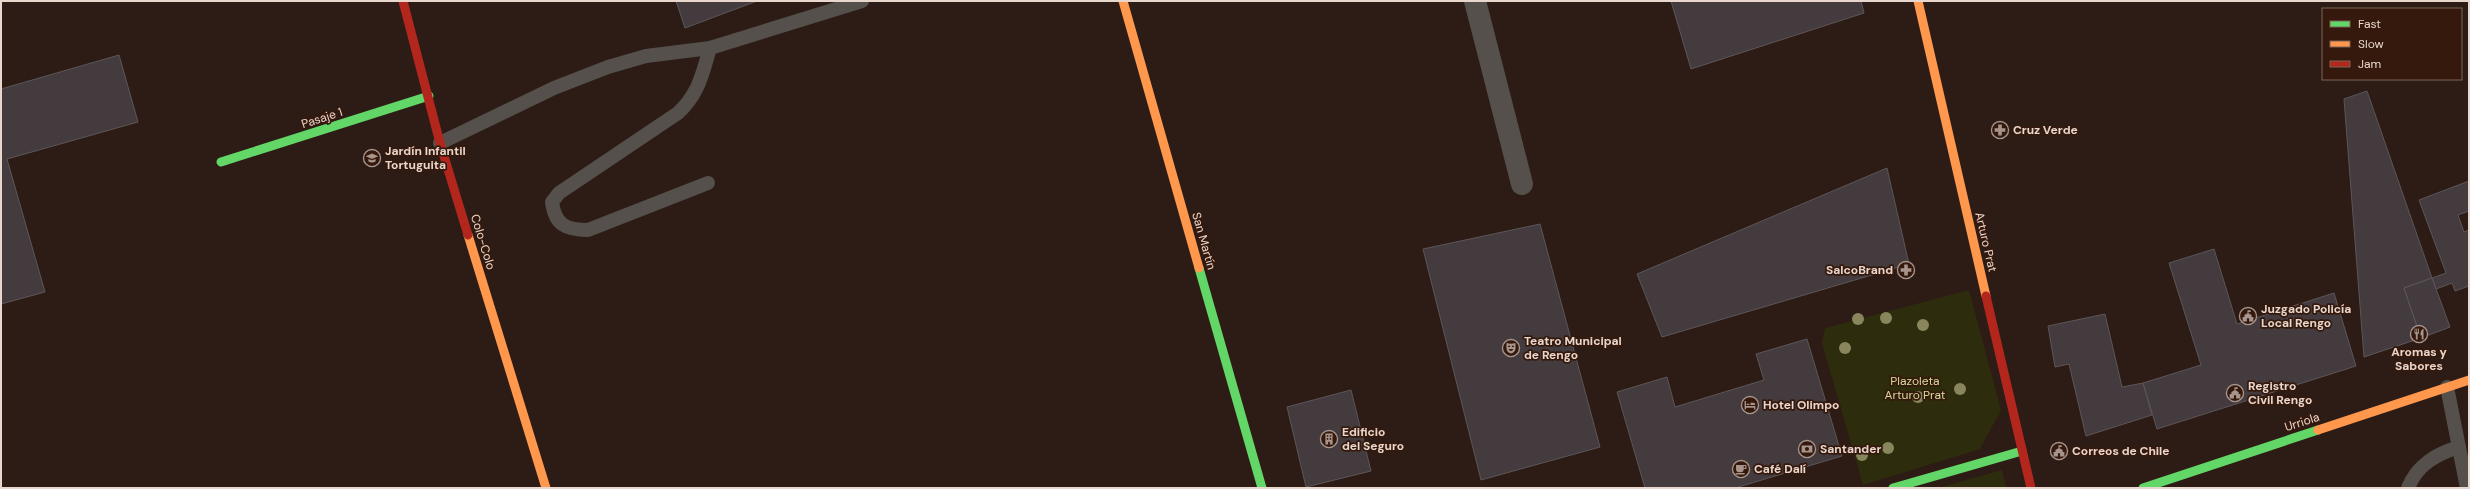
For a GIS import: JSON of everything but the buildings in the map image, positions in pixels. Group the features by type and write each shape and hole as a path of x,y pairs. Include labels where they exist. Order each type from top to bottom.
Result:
{"main road":[{"name":"Colo-Colo","path":"403,1 429,96 440,143 546,488"},
{"name":"San Martín","path":"1122,1 1262,488"},
{"name":"Arturo Prat","path":"1918,1 2022,451 2032,488"},
{"name":"Pasaje 1","path":"221,162 429,96"},
{"name":"Urriola","path":"2143,488 2469,380"},
{"path":"1894,488 2022,451"}],"street":[{"path":"1475,1 1522,184"}],"lane":[{"path":"440,143 554,88 608,67 646,56 710,48 862,1"},
{"path":"708,183 588,230 574,230 562,225 554,215 552,202 559,193 678,113 691,100 701,82 710,48"},
{"path":"2447,387 2467,488"},
{"path":"2408,488 2415,474 2427,461 2443,452 2459,447"}],"green space":[{"name":"Plazoleta Arturo Prat","path":"1969,290 2001,410 1980,449 1863,485 1822,343 1825,328"},
{"path":"2002,470 2006,488 1938,488"}],"traffic: fast":[{"path":"221,162 429,96"},
{"path":"1199,268 1262,488"},
{"path":"2143,488 2318,430"},
{"path":"1893,488 2022,451"}],"traffic: slow":[{"path":"1123,1 1199,268"},
{"path":"1918,1 1986,296"},
{"path":"468,235 546,488"},
{"path":"2318,430 2469,380"}],"traffic: jam":[{"path":"403,1 440,143 468,235"},
{"path":"1986,296 2031,488"}],"place":[{"name":"Cruz Verde","path":"2000,130"},
{"name":"Jardín Infantil Tortuguita","path":"372,158"},
{"name":"SalcoBrand","path":"1906,270"},
{"name":"Juzgado Policía Local Rengo","path":"2248,316"},
{"name":"Aromas y Sabores","path":"2419,334"},
{"name":"Teatro Municipal de Rengo","path":"1511,348"},
{"name":"Registro Civil Rengo","path":"2235,393"},
{"name":"Hotel Olimpo","path":"1750,405"},
{"name":"Edificio del Seguro","path":"1329,439"},
{"name":"Santander","path":"1807,449"},
{"name":"Correos de Chile","path":"2059,451"},
{"name":"Café Dalí","path":"1741,469"}]}
